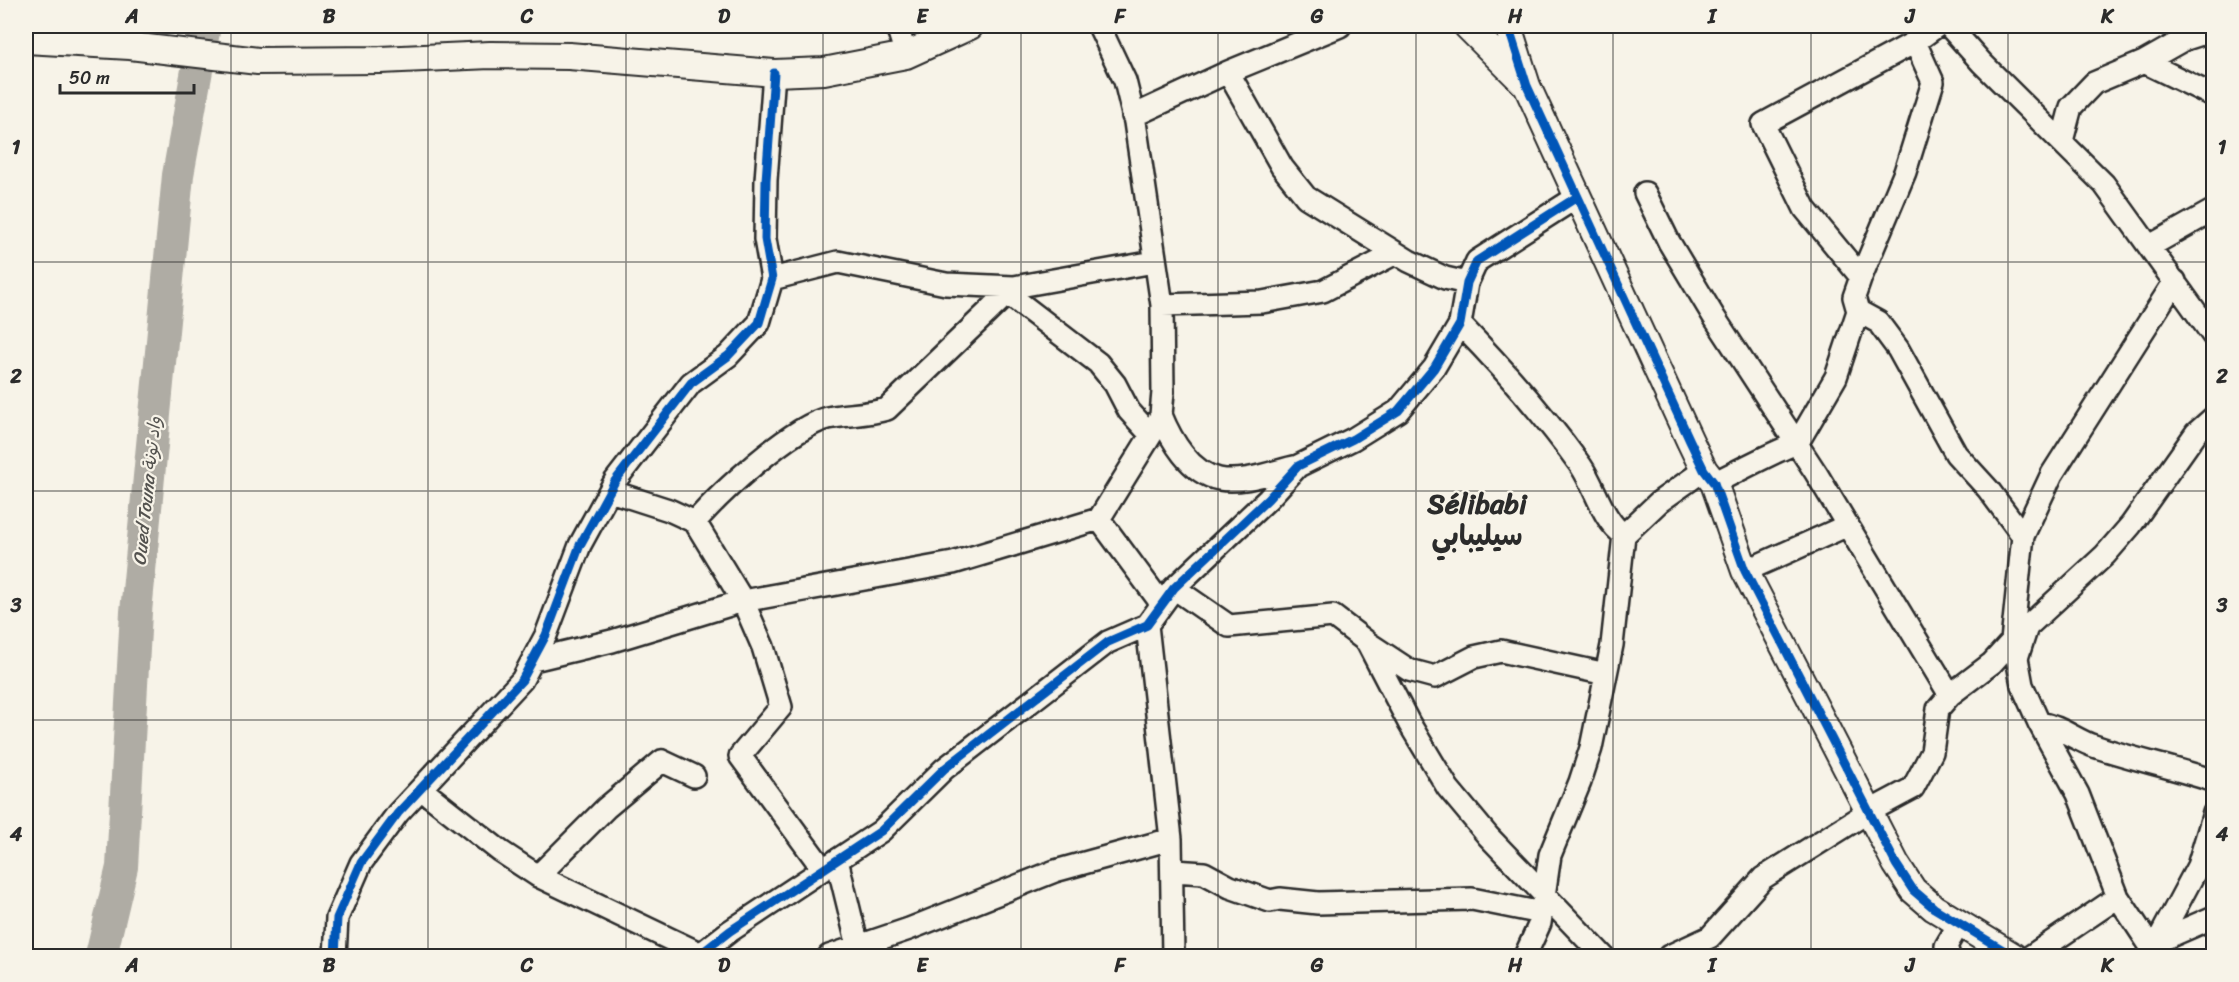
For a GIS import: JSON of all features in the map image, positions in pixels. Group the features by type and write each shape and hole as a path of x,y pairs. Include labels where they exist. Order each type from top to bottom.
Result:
{"street":[{"path":"897,26 906,55"},
{"path":"26,40 130,46 258,61 380,60 490,55 569,56 774,73 824,71 906,55 970,26"},
{"path":"533,660 612,641 743,601 953,563 1099,519 1161,416 1162,305 1133,116 1125,81 1099,26"},
{"path":"1133,116 1228,72 1340,26"},
{"path":"1467,26 1527,86"},
{"path":"1508,26 1527,86 1576,197 1709,476 1745,571 1868,812 1913,890 1959,924 2013,957"},
{"path":"1861,277 1805,209 1763,124 1915,42 1937,26"},
{"path":"1949,26 1982,63 2104,184 2214,337"},
{"path":"2062,141 2071,107 2094,83 2144,62 2183,39 2214,30"},
{"path":"1797,444 1836,377 1858,311 1854,297 1905,172 1933,82 1915,42"},
{"path":"2144,62 2214,96"},
{"path":"1228,72 1282,167 1306,197 1396,254 1445,278 1467,283"},
{"path":"335,957 337,918 361,863 398,813 522,680 546,635 580,545 610,491 691,383 728,356 759,323 772,279 765,239 766,180 774,73"},
{"path":"1646,193 1669,242 1797,444 1950,695"},
{"path":"1161,416 1176,445 1192,463 1205,473 1220,479 1250,477 1298,466 1353,439 1398,411 1434,368 1460,324 1467,283 1477,261 1576,197"},
{"path":"2150,246 2214,210"},
{"path":"1162,305 1262,302 1323,291 1396,254"},
{"path":"772,279 838,262 946,284 1011,291 1154,262"},
{"path":"2155,947 2118,897 2078,794 2039,723 2022,685 2017,658 2022,622 2023,536 2052,474 2175,281"},
{"path":"1011,291 1098,363 1115,384 1129,411 1151,435"},
{"path":"694,522 721,493 796,432 826,419 869,414 886,409 1011,291"},
{"path":"1858,311 1878,321 1898,349 1956,454 1988,489 2023,536"},
{"path":"1460,324 1502,368 1582,468 1614,529 1624,536"},
{"path":"1669,957 1710,937 1763,878 1868,812 1913,788 1932,752 1938,709 1950,695 1992,663 2012,641 2022,622 2105,555 2131,525 2196,433 2214,417"},
{"path":"1525,957 1544,903 1550,855 1580,782 1591,748 1606,674 1624,536 1659,502 1709,476 1797,444"},
{"path":"421,789 500,851 538,876 700,955 730,931 881,831 944,769 1108,642 1147,625 1168,595 1269,499 1298,466"},
{"path":"610,491 669,510 694,522 743,601 764,647 781,707 740,756 830,865 858,946"},
{"path":"1099,519 1168,595 1229,626 1333,616 1409,670 1435,677 1474,657 1501,651 1606,674"},
{"path":"1745,571 1846,526"},
{"path":"1147,625 1174,871 1173,957"},
{"path":"1367,642 1409,723 1448,788 1544,903 1603,957"},
{"path":"1992,663 2022,685"},
{"path":"2039,723 2053,725 2088,744 2112,752 2169,766 2214,781"},
{"path":"538,876 606,808 662,761 694,776"},
{"path":"2155,947 2198,866 2214,813"},
{"path":"829,957 1055,871 1171,838"},
{"path":"1174,871 1204,873 1230,887 1270,901 1280,899 1318,903 1472,899 1544,903"},
{"path":"2031,957 2118,897"},
{"path":"2155,947 2214,917"},
{"path":"1949,957 1946,946 1959,924"}],"waterway":[{"name":"Oued Touna واد تونة","path":"101,956 122,867 136,612 178,175 205,26"}],"cycle path":[{"path":"1508,26 1527,86 1690,441 1704,470 1714,483 1745,571 1896,864 1913,890 1934,908 2013,956"},
{"path":"335,956 337,918 361,863 398,813 522,680 546,635 580,545 615,481 691,383 728,356 759,323 772,279 765,239 766,180 774,73"},
{"path":"698,956 730,931 881,831 944,769 1108,642 1147,625 1174,588 1268,499 1298,466 1353,439 1398,411 1434,368 1460,324 1467,283 1477,261 1577,197"}],"district":[{"name":"Sélibabi سيليبابي","path":"1477,519"}]}
